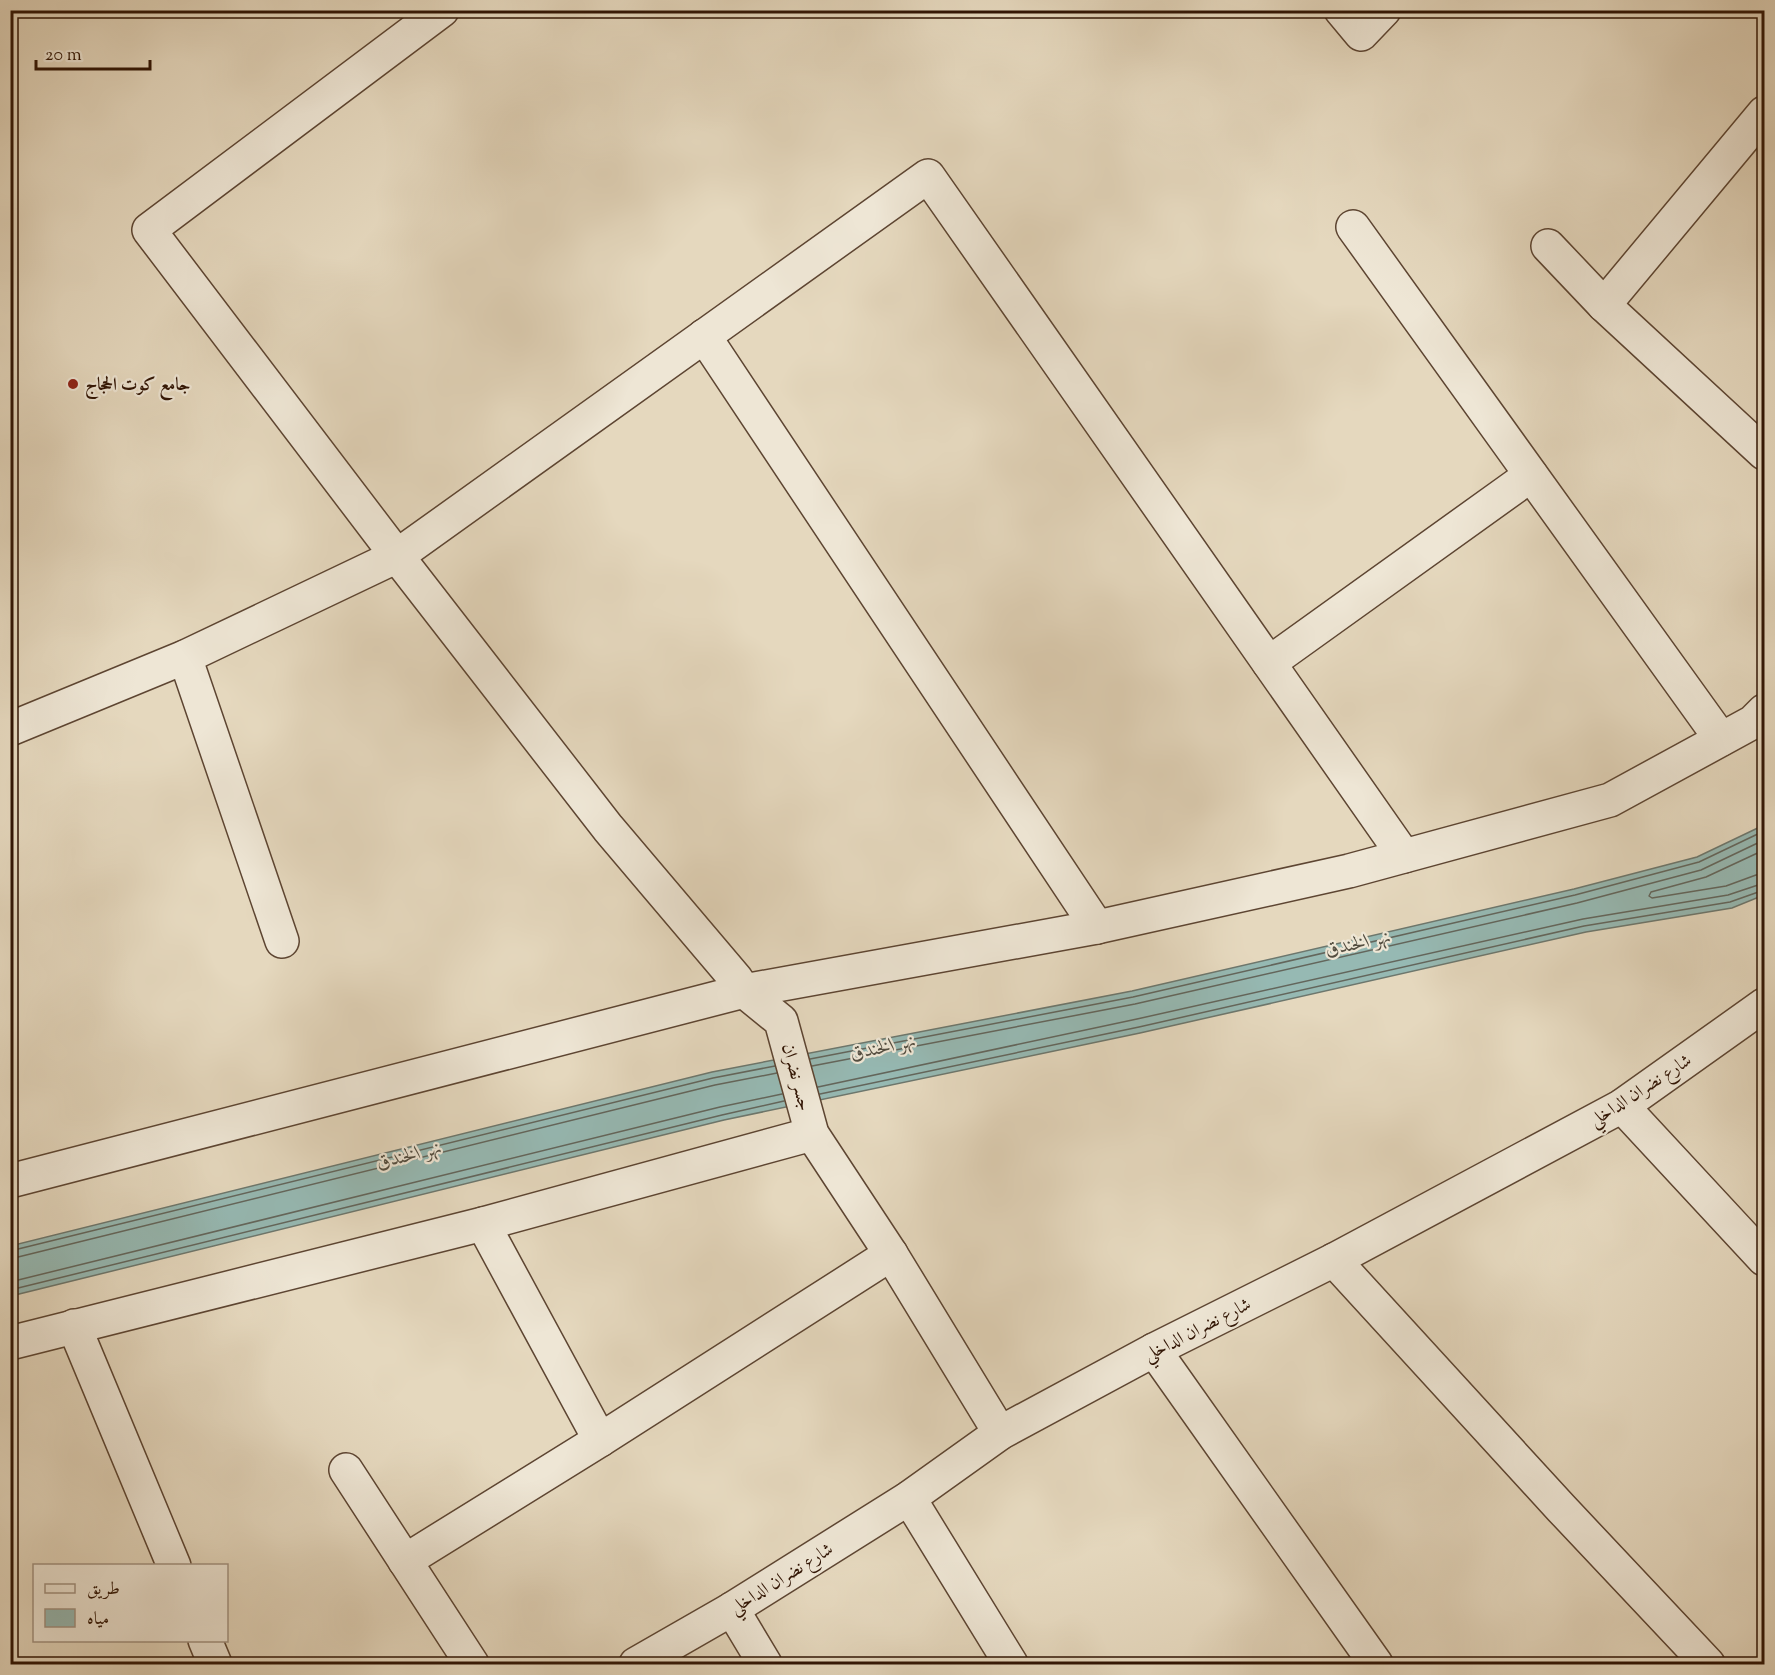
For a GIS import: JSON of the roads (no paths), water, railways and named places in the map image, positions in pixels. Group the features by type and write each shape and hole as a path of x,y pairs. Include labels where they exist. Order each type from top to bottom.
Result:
{"street":[{"path":"442,10 148,230 608,828 736,978 744,991"},
{"path":"1341,10 1361,34 1384,10"},
{"path":"1604,305 1764,113"},
{"path":"10,729 185,657 397,556 928,176 1404,856"},
{"path":"1353,227 1721,739"},
{"path":"1548,246 1604,305 1764,453"},
{"path":"704,336 1097,927"},
{"path":"1269,663 1532,475"},
{"path":"185,657 282,941"},
{"path":"10,1181 744,991 1097,927 1349,871 1610,800 1753,722 1764,711"},
{"name":"جسر نضران","path":"744,991 781,1021 812,1134 891,1254 1000,1433"},
{"name":"شارع نضران الداخلي","path":"636,1665 732,1610 909,1498 1000,1433 1154,1350 1334,1260 1622,1106 1764,1005"},
{"path":"1622,1106 1764,1259"},
{"path":"10,1343 483,1224 812,1134"},
{"path":"483,1224 600,1440"},
{"path":"405,1561 600,1440 891,1254"},
{"path":"1334,1260 1708,1665"},
{"path":"74,1326 173,1564"},
{"path":"1154,1350 1376,1665"},
{"path":"346,1470 472,1665"},
{"path":"909,1498 1011,1665"},
{"path":"732,1610 765,1665"},
{"path":"205,1642 215,1665"}],"water":[{"name":"نهر الخندق","path":"1764,825 1764,895 1732,908 1586,932 1140,1033 724,1120 11,1296 10,1246 712,1072 1132,991 1574,889 1697,857"}],"place":[{"name":"جامع كوت الحجاج","path":"73,384"}]}
